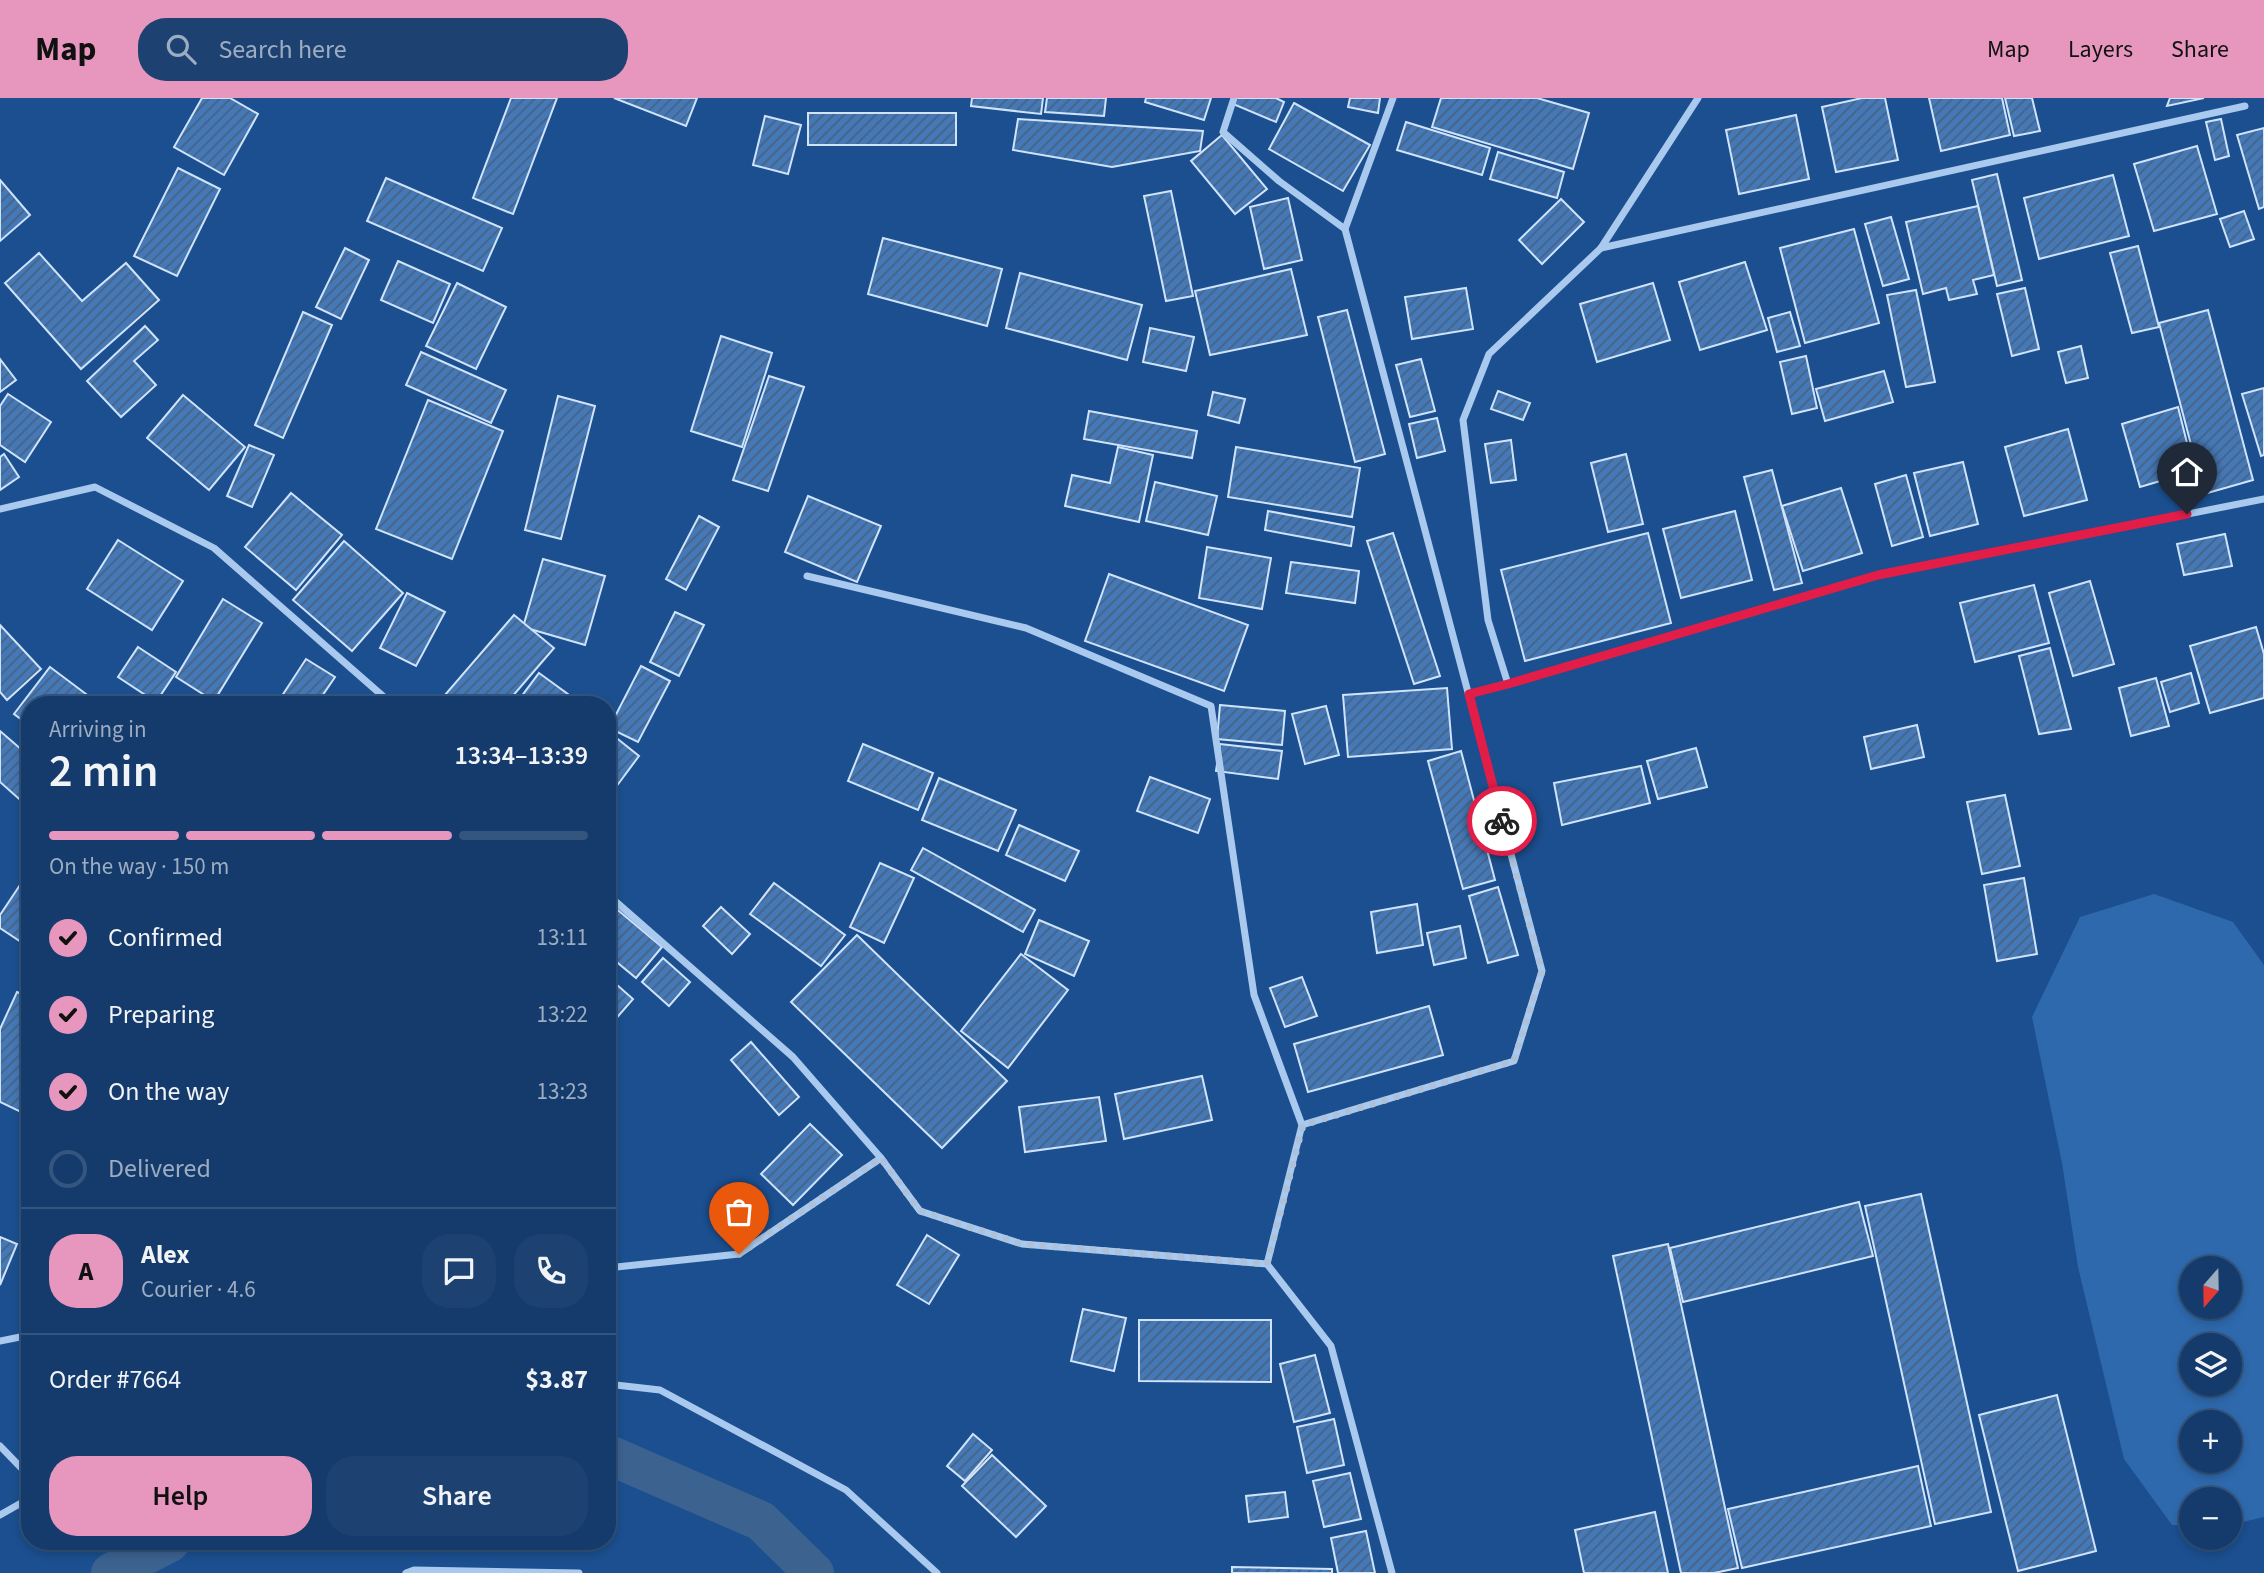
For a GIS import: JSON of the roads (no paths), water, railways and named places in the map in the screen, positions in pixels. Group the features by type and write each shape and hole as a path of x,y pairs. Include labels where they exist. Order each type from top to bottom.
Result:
{"street":[{"path":"1234,98 1223,132 1279,181 1345,229"},
{"path":"1303,1125 1514,1061 1542,971 1345,229 1393,98"},
{"path":"1508,684 1488,620 1463,420 1489,354 1601,248 1698,98"},
{"path":"1601,248 2245,106"},
{"path":"0,509 95,487 214,548 383,696"},
{"path":"1469,694 1878,575 2264,499"},
{"path":"807,576 1026,628 1211,706 1254,995 1303,1125 1267,1264"},
{"path":"616,902 793,1057 881,1158 920,1211 1022,1244 1267,1264 1331,1346 1392,1573"},
{"path":"616,1267 739,1254 881,1158"},
{"path":"0,1341 21,1337"},
{"path":"616,1385 660,1390 846,1490 937,1573"},
{"path":"0,1446 21,1468"},
{"path":"0,1515 21,1503"},
{"path":"406,1573 414,1570 579,1573"}],"waterway":[{"path":"616,1458 761,1521 814,1573"},
{"path":"111,1573 155,1550"}]}
